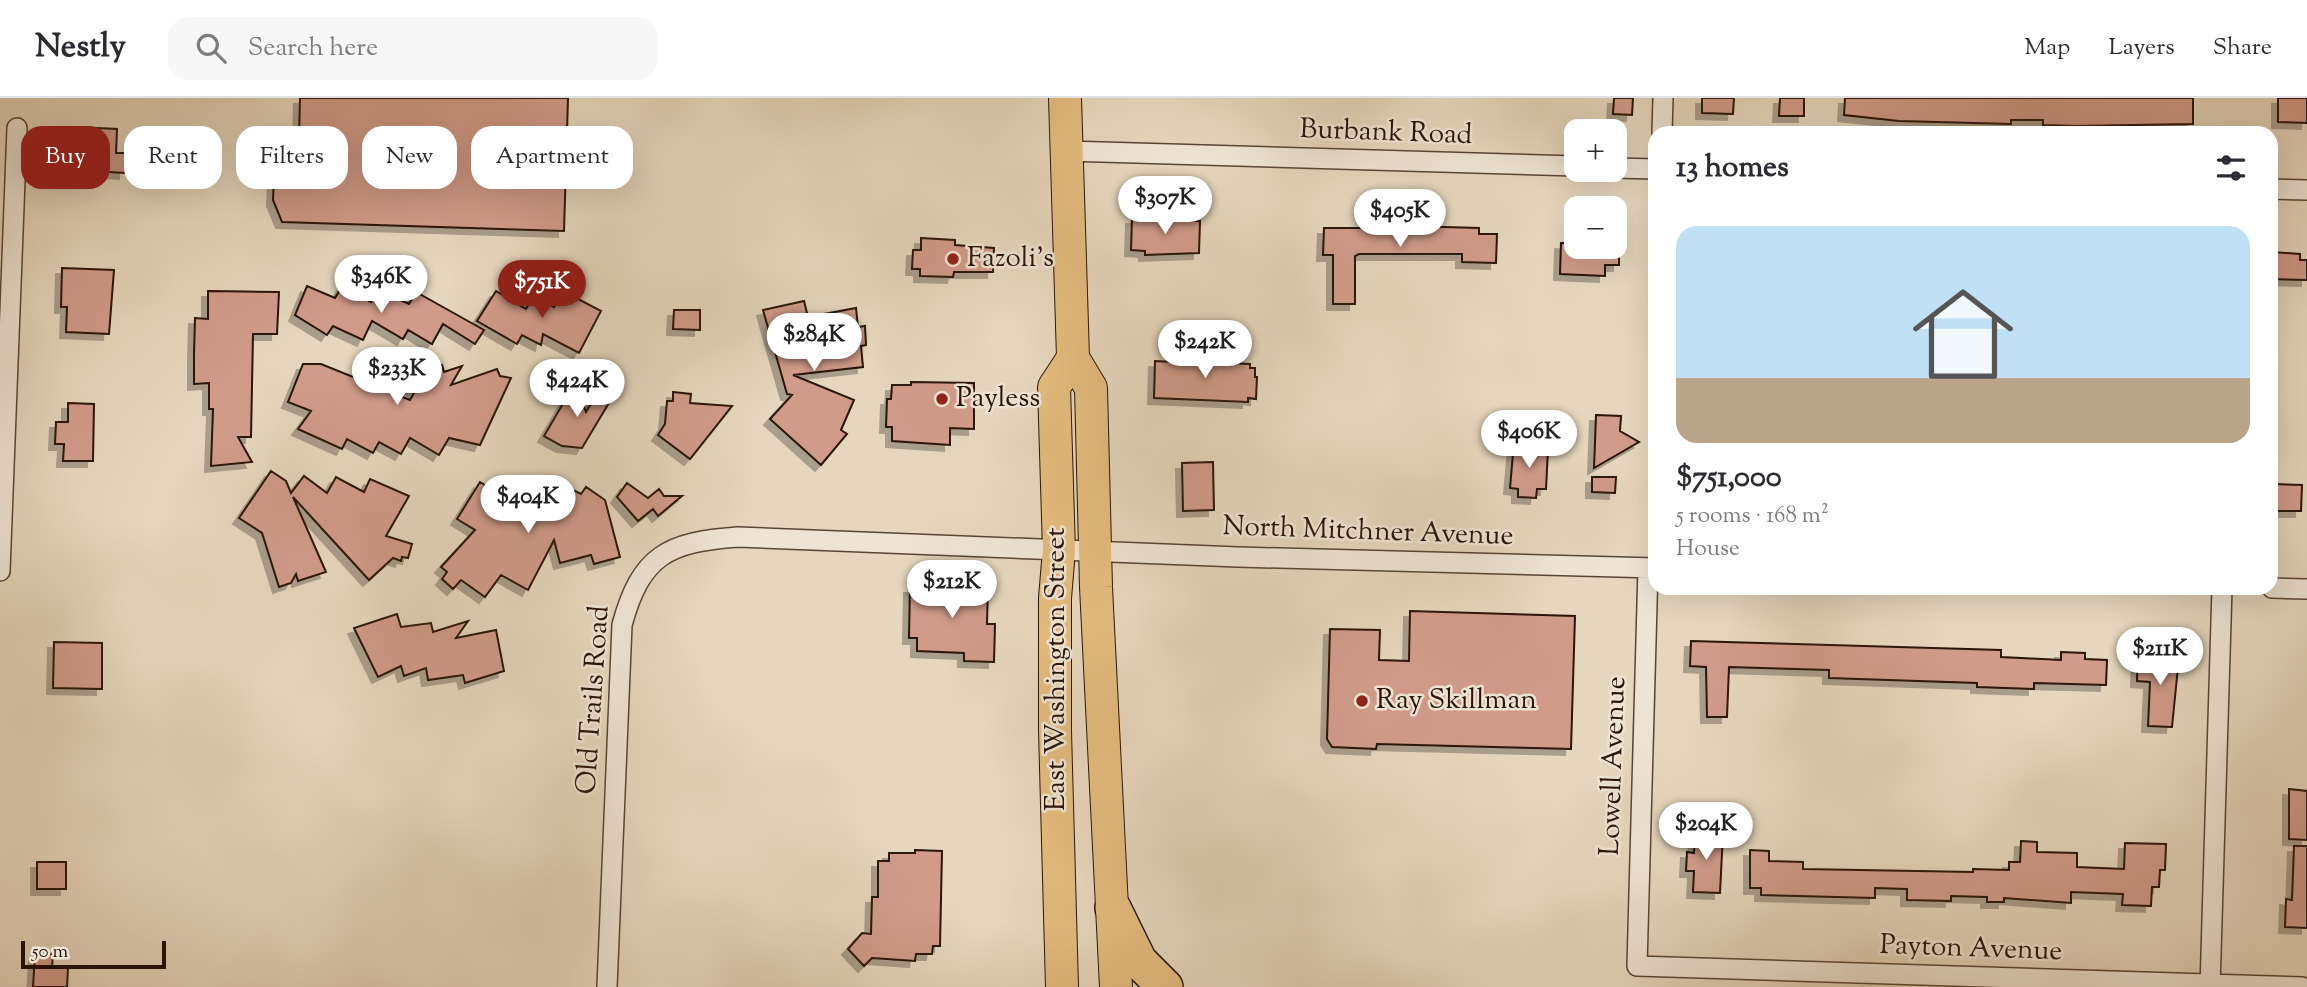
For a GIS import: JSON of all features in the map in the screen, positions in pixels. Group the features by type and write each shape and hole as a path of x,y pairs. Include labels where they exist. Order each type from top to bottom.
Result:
{"highway":[{"path":"1113,908 1139,961 1165,987"}],"main road":[{"name":"East Washington Street","path":"1065,98 1073,358 1091,388 1078,550 1113,908 1116,987"},
{"name":"East Washington Street","path":"1062,987 1054,679 1055,598 1078,550"}],"street":[{"path":"1662,126 1663,98"},
{"path":"0,571 5,341 17,128"},
{"name":"Burbank Road","path":"1067,151 1564,166"},
{"path":"1627,168 1648,169"},
{"path":"2278,189 2307,190"},
{"name":"Old Trails Road","path":"607,987 622,625 630,593 657,560 690,543 738,537 1078,550"},
{"name":"North Mitchner Avenue","path":"1078,550 1648,568"},
{"path":"2278,588 2307,589"},
{"name":"Lowell Avenue","path":"1637,966 1651,595"},
{"path":"2210,986 2222,595"},
{"name":"Payton Avenue","path":"1637,966 2302,987"}],"building":[{"path":"300,98 568,98 567,126 471,126 471,189 565,189 564,231 282,222 273,200 273,189 348,189 348,126 299,126"},
{"path":"1614,98 1633,98 1632,115 1613,114"},
{"path":"1702,98 1734,98 1733,114 1702,113"},
{"path":"1780,98 1804,98 1804,116 1779,116"},
{"path":"1845,98 2193,98 2193,124 2076,126 2043,125 2043,120 2011,120 2011,124 1899,121 1844,115"},
{"path":"2278,98 2307,98 2307,123 2278,122"},
{"path":"110,129 117,129 116,153 124,153 124,173 110,172"},
{"path":"1132,218 1200,221 1199,253 1145,255 1145,251 1131,250"},
{"path":"1374,225 1479,228 1479,234 1497,234 1496,263 1462,262 1462,254 1359,254 1355,256 1355,304 1333,304 1333,255 1323,255 1324,228 1374,228"},
{"name":"Fazoli's","path":"921,238 955,240 955,245 994,248 993,272 954,272 953,277 920,276 920,269 912,269 913,250 921,250"},
{"path":"1561,243 1564,243 1564,259 1619,259 1619,265 1605,265 1605,276 1560,274"},
{"path":"2278,252 2300,254 2300,260 2307,260 2307,280 2278,279"},
{"path":"62,268 114,270 109,334 66,332 67,307 61,307"},
{"path":"343,285 371,302 377,289 409,304 416,292 484,330 475,344 443,324 432,344 408,330 403,339 372,321 363,340 333,326 327,335 295,315 307,286 335,298"},
{"path":"208,291 279,292 277,334 253,334 251,437 238,437 252,462 211,466 213,409 209,409 209,383 194,384 195,318 208,319"},
{"path":"496,291 526,309 534,295 554,307 563,291 601,311 579,353 543,334 541,345 522,335 517,344 477,321"},
{"path":"804,301 808,317 856,308 858,327 865,326 866,345 861,346 863,367 793,375 854,400 841,430 847,434 821,465 770,419 792,395 787,394 763,310"},
{"path":"674,310 700,310 700,330 673,329"},
{"path":"1175,356 1228,358 1228,363 1250,364 1250,368 1255,368 1257,377 1256,399 1248,398 1248,402 1154,398 1155,361 1175,362"},
{"path":"401,361 405,374 442,365 444,372 462,366 451,385 497,369 500,376 511,378 480,445 449,438 439,455 410,438 401,454 379,442 373,453 347,439 342,449 298,429 311,411 288,402 303,364 321,364 410,400 415,391 378,367"},
{"name":"Payless","path":"911,382 974,383 974,429 950,428 950,445 892,441 892,427 886,427 887,399 891,399 892,385 911,385"},
{"path":"575,383 586,412 600,388 613,396 582,448 562,446 544,436"},
{"path":"673,392 691,394 690,403 732,406 690,459 658,435 665,424 667,401 673,401"},
{"path":"68,403 94,404 93,461 63,461 64,444 55,444 56,422 68,422"},
{"path":"1596,415 1621,416 1620,431 1639,442 1594,468"},
{"path":"1514,442 1532,443 1531,450 1548,450 1546,489 1537,489 1536,498 1518,497 1518,489 1510,488"},
{"path":"1213,462 1214,510 1183,511 1182,463"},
{"path":"271,471 286,481 291,493 304,476 327,493 336,477 364,492 370,479 409,496 386,536 412,544 408,558 402,557 401,561 393,558 369,580 293,497 326,572 298,581 296,574 291,583 279,587 262,533 239,518"},
{"path":"1592,477 1616,477 1615,493 1592,492"},
{"path":"553,480 581,494 586,487 605,500 620,557 594,564 591,555 560,563 554,540 528,590 501,575 485,597 461,580 453,589 442,579 447,572 441,567 475,530 457,519 480,482 508,499 518,482 543,499"},
{"path":"627,483 648,498 659,489 664,496 682,496 658,516 653,509 638,521 617,497"},
{"path":"2278,484 2302,485 2301,511 2278,511"},
{"path":"919,583 988,585 987,624 995,624 994,662 964,661 964,653 917,651 917,638 909,638 910,587 919,587"},
{"path":"1410,611 1575,616 1571,749 1377,744 1376,749 1332,747 1327,739 1330,629 1380,630 1379,660 1409,661"},
{"path":"397,614 401,627 431,623 433,632 468,621 456,638 496,630 504,671 465,683 463,675 428,680 426,668 404,676 401,666 378,677 354,628"},
{"path":"1691,641 2001,650 2001,657 2061,660 2061,652 2085,653 2085,659 2107,660 2106,685 2034,683 2034,689 1977,687 1977,683 1829,678 1829,670 1729,667 1727,717 1707,717 1706,667 1690,666"},
{"path":"54,642 102,643 102,689 53,688"},
{"path":"2138,654 2179,657 2172,727 2148,726 2150,682 2137,681"},
{"path":"2289,789 2307,791 2307,840 2289,839"},
{"path":"1695,832 1723,833 1720,893 1693,892 1694,871 1686,871 1687,852 1694,853"},
{"path":"2021,841 2037,842 2037,852 2077,853 2077,867 2124,869 2125,843 2166,844 2165,870 2160,870 2159,887 2152,887 2151,906 2122,905 2123,894 2071,892 2071,903 2004,898 2004,902 1987,902 1987,897 1951,896 1951,901 1907,900 1907,889 1875,888 1875,898 1761,895 1761,888 1750,888 1750,850 1769,851 1769,861 1803,862 1803,869 1973,872 1973,869 2009,870 2009,862 2020,862"},
{"path":"2294,846 2307,846 2307,928 2285,927 2286,899 2292,900"},
{"path":"915,850 942,851 940,946 933,946 932,954 916,954 915,961 872,958 864,966 848,949 862,933 871,934 872,897 878,897 878,861 889,861 889,853 915,853"},
{"path":"37,862 66,862 66,889 37,889"},
{"path":"35,953 53,954 52,967 68,968 67,987 33,987"}],"place":[{"name":"Fazoli's","path":"953,259"},
{"name":"Payless","path":"942,399"},
{"name":"Ray Skillman","path":"1362,701"}]}
